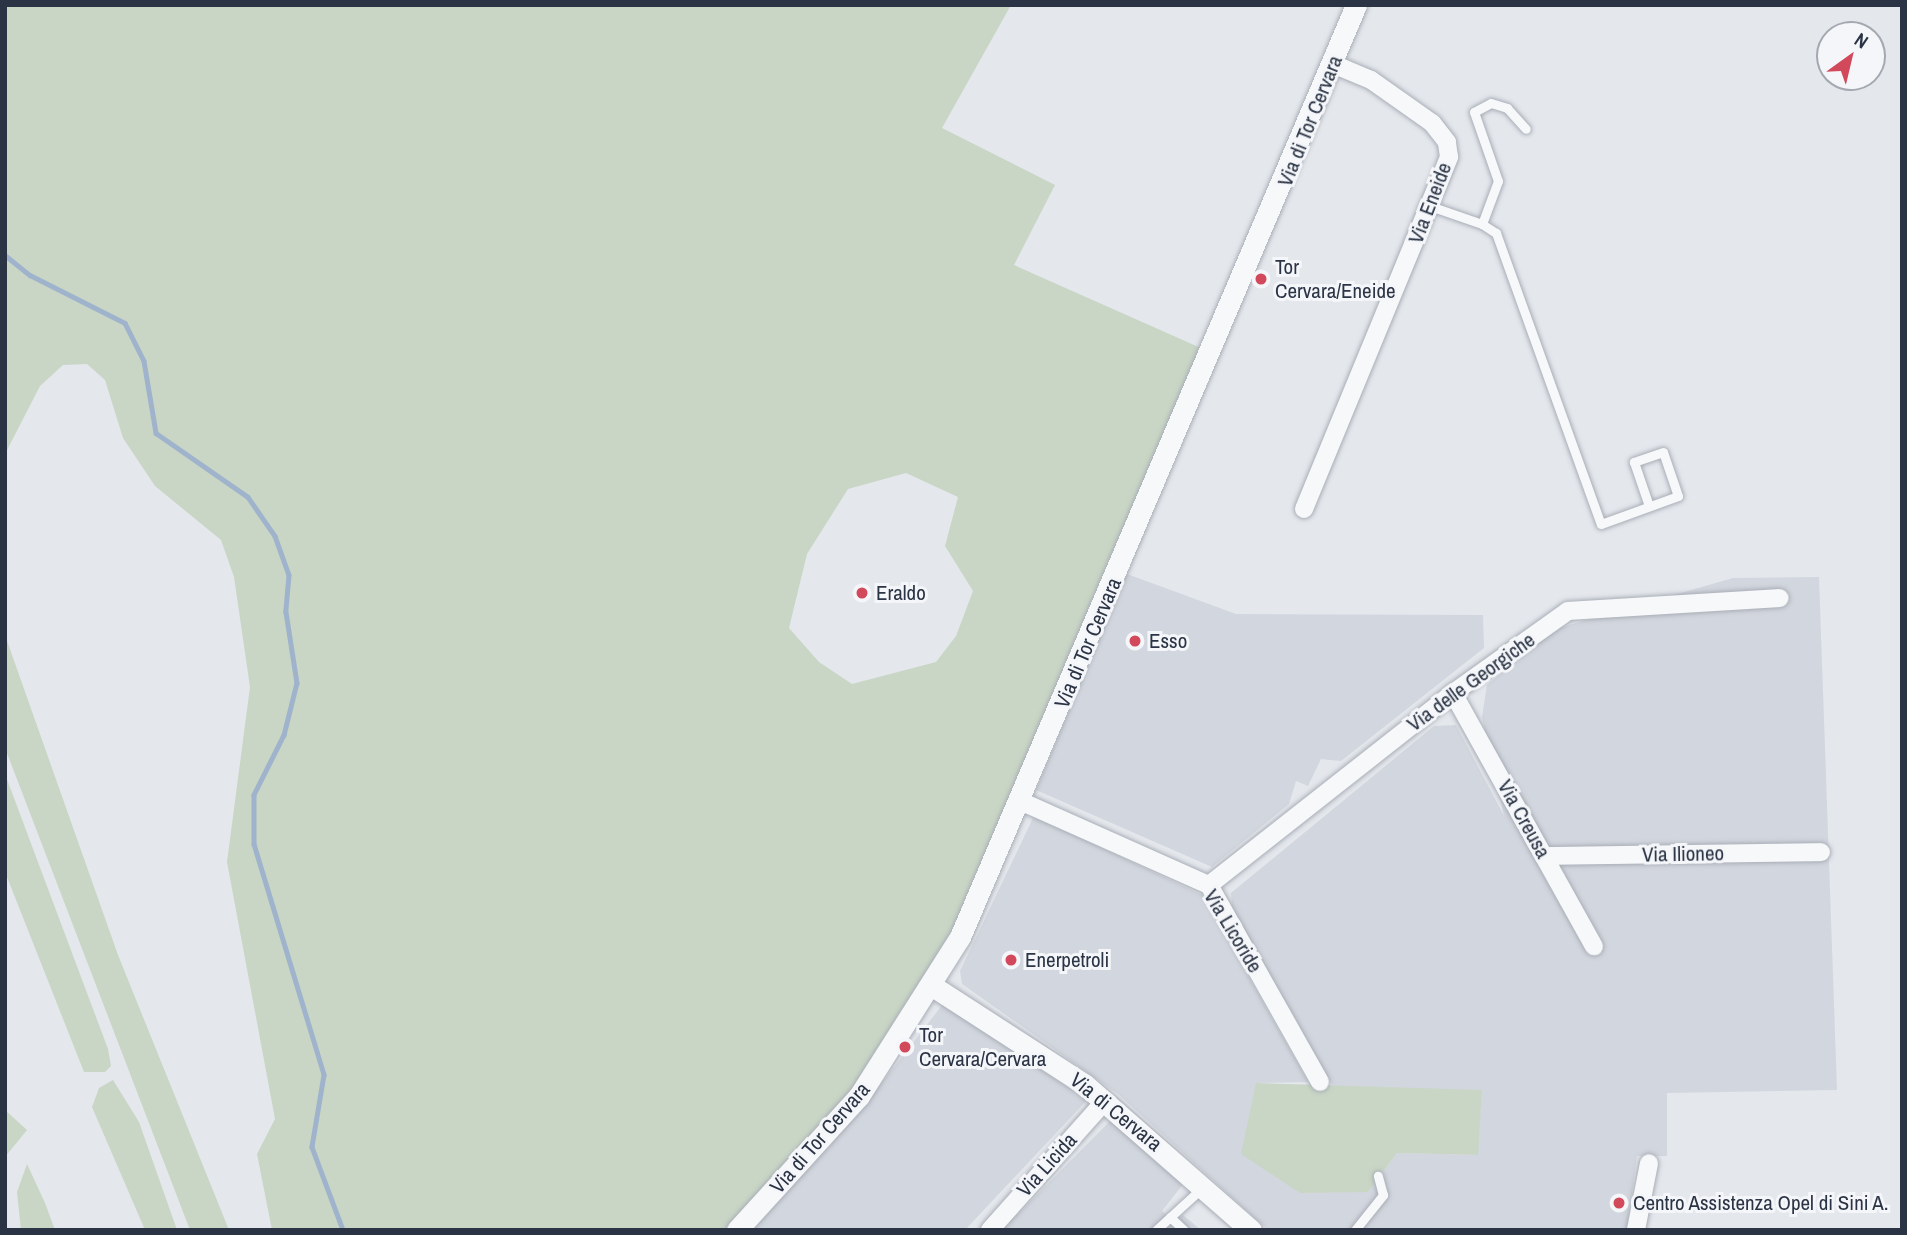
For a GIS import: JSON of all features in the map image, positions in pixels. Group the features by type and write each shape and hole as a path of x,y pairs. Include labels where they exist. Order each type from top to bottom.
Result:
{"street":[{"name":"Via di Tor Cervara","path":"737,1230 847,1111 934,987 1020,801 1356,5"},
{"name":"Via Eneide","path":"1304,509 1448,162 1445,137 1384,88 1333,64"},
{"name":"Via delle Georgiche","path":"1209,886 1453,693 1568,611 1780,598"},
{"name":"Via Creusa","path":"1453,693 1594,946"},
{"name":"Via Licoride","path":"1020,801 1209,886 1320,1082"},
{"name":"Via Ilioneo","path":"1545,856 1821,852"},
{"name":"Via di Cervara","path":"934,987 1105,1101 1251,1230"},
{"name":"Via Licida","path":"990,1230 1105,1101"},
{"path":"1636,1230 1649,1163"}],"lane":[{"path":"1482,224 1497,181 1474,112 1491,103 1507,108 1526,129"},
{"path":"1430,206 1482,224 1496,233 1601,524 1678,496 1663,453 1634,462 1650,506"},
{"path":"1354,1230 1383,1195 1378,1176"},
{"path":"1156,1230 1203,1187"},
{"path":"1170,1217 1184,1230"}],"shaded area":[{"path":"1127,574 1236,614 1483,615 1484,648 1341,761 1321,759 1308,786 1296,781 1289,804 1212,867 1036,790"},
{"path":"1819,577 1837,1090 1667,1093 1667,1156 1637,1156 1627,1230 1268,1230 1118,1094 962,984 960,971 1034,816 1202,895 1308,1082 1256,1083 1368,1192 1397,1153 1477,1155 1482,1090 1335,1090 1232,907 1231,893 1434,726 1456,725 1504,816 1482,717 1487,685 1552,630 1733,578"},
{"path":"943,1004 1087,1100 965,1230 750,1230 870,1098"},
{"path":"1114,1117 1184,1183 1162,1211 1176,1222 1183,1215 1201,1230 1002,1230"}],"green space":[{"path":"5,5 1011,5 942,128 1055,185 1014,265 1203,349 952,935 867,1073 725,1230 272,1230 257,1154 275,1119 227,862 250,687 234,577 221,540 155,486 123,438 105,380 87,364 63,365 40,386 5,454","holes":["906,473 958,497 945,546 973,591 956,636 936,662 852,684 819,662 789,628 807,554 848,489"]},
{"path":"5,635 118,955 229,1230 190,1230 5,748"},
{"path":"5,774 108,1049 111,1066 105,1072 84,1072 5,872"},
{"path":"113,1080 139,1122 177,1230 145,1230 92,1107 99,1088"},
{"path":"1256,1083 1482,1090 1478,1155 1397,1153 1368,1192 1300,1193 1241,1154"},
{"path":"5,1110 27,1130 5,1157"},
{"path":"27,1164 55,1230 21,1230 17,1192"}],"waterway":[{"path":"5,255 30,275 125,323 144,361 156,433 248,497 275,536 289,575 286,612 297,683 284,735 254,795 254,844 324,1075 312,1147 343,1230"}],"place":[{"name":"Tor Cervara/Eneide","path":"1261,279"},
{"name":"Eraldo","path":"862,593"},
{"name":"Esso","path":"1135,641"},
{"name":"Enerpetroli","path":"1011,960"},
{"name":"Tor Cervara/Cervara","path":"905,1047"},
{"name":"Centro Assistenza Opel di Sini A.","path":"1619,1203"}]}
